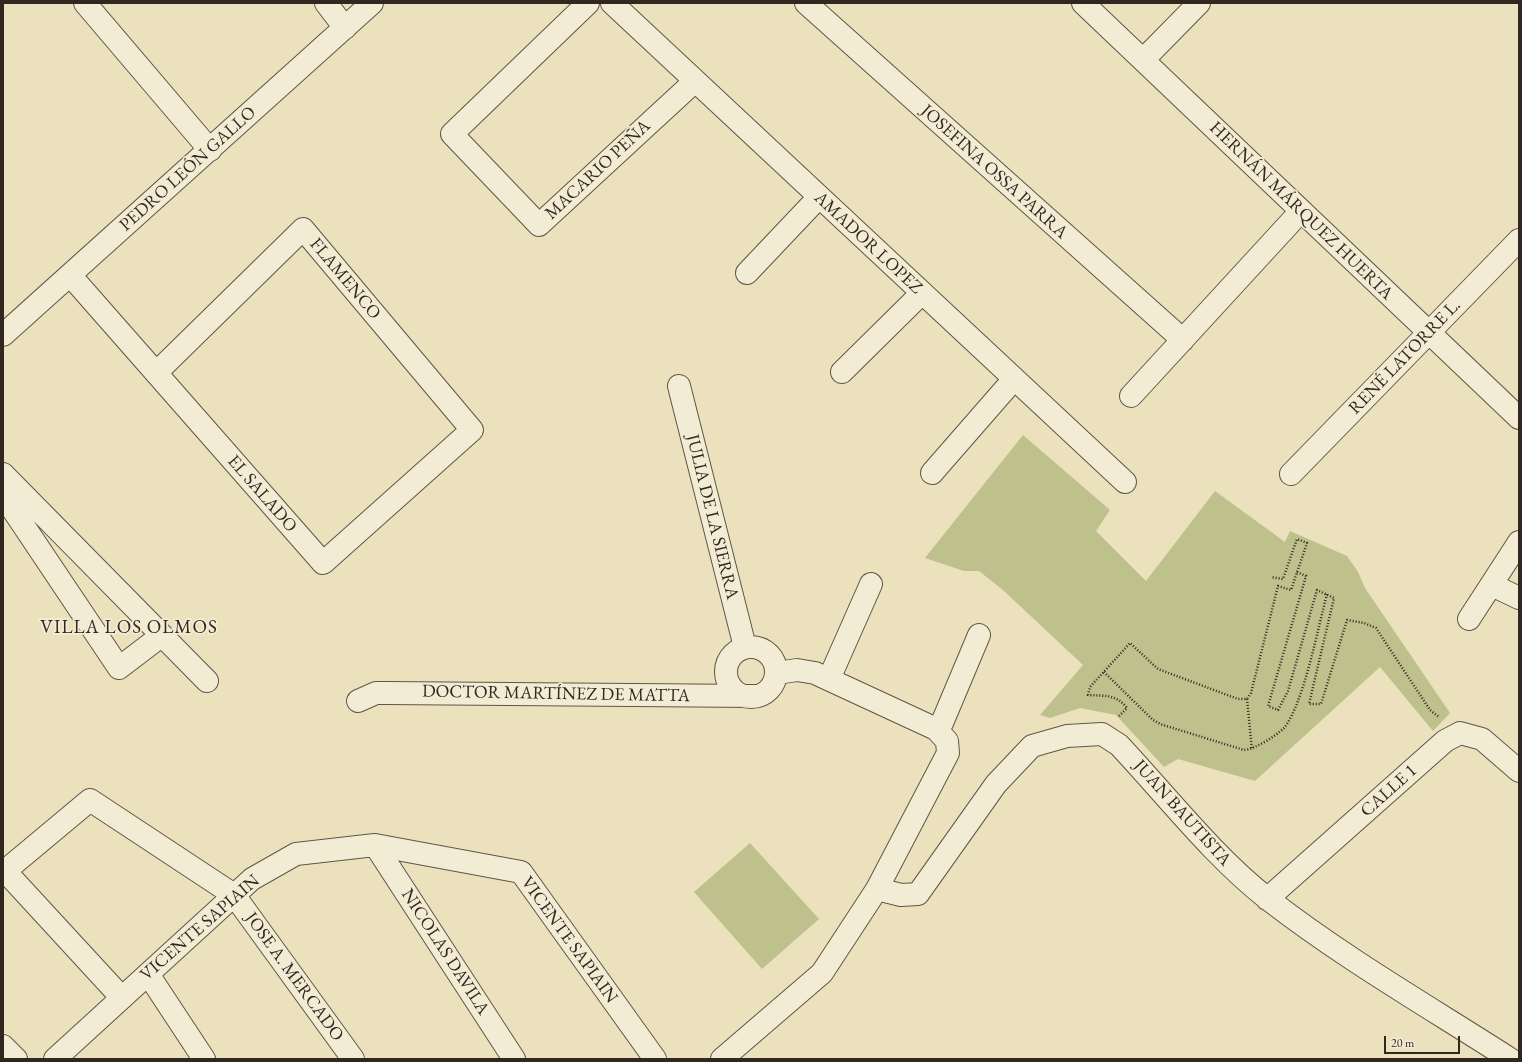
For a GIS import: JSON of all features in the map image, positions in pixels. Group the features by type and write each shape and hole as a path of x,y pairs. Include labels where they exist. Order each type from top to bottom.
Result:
{"street":[{"path":"85,3 210,150"},
{"path":"326,3 345,28"},
{"name":"PEDRO LEÓN GALLO","path":"3,336 372,3"},
{"name":"MACARIO PEÑA","path":"588,3 452,134 539,225 694,82"},
{"name":"AMADOR LOPEZ","path":"612,3 694,82 1125,482"},
{"name":"JOSEFINA OSSA PARRA","path":"806,3 1183,340"},
{"name":"HERNÁN MÁRQUEZ HUERTA","path":"1083,3 1519,418"},
{"path":"1143,60 1199,3"},
{"path":"747,273 819,197"},
{"path":"1131,396 1301,211"},
{"name":"FLAMENCO","path":"156,373 303,229 472,430"},
{"name":"RENÉ LATORRE L.","path":"1291,474 1519,240"},
{"name":"EL SALADO","path":"70,275 323,563 472,430"},
{"path":"842,372 922,293"},
{"path":"932,473 1014,379"},
{"name":"JULIA DE LA SIERRA","path":"679,386 745,647"},
{"path":"3,474 207,681"},
{"path":"3,495 119,668 161,636"},
{"path":"1469,619 1519,542"},
{"path":"829,679 871,584"},
{"path":"1492,584 1519,598"},
{"path":"936,728 942,723 979,635"},
{"path":"754,646 766,650 772,656 776,664 777,673 771,688 764,694 747,696 738,694 732,688 727,680 726,668 729,659 737,651 745,647 754,646"},
{"path":"722,1059 822,973 877,889 948,753 947,741 936,728 815,673 797,670 777,673"},
{"name":"DOCTOR MARTÍNEZ DE MATTA","path":"358,701 376,693 755,696"},
{"path":"1460,733 1482,740 1519,771"},
{"name":"CALLE 1","path":"1268,899 1445,741 1460,733"},
{"path":"877,889 901,895 918,894 996,784 1032,746 1067,736 1102,734"},
{"name":"JUAN BAUTISTA","path":"1102,734 1119,745 1231,867 1268,899 1324,940 1510,1059"},
{"path":"122,998 5,871 90,800 234,895"},
{"name":"VICENTE SAPIAIN","path":"61,1057 122,998 252,879 296,854 375,845 521,872 655,1059"},
{"name":"NICOLAS DAVILA","path":"375,845 514,1059"},
{"name":"JOSE A. MERCADO","path":"234,895 353,1059"},
{"path":"148,974 204,1059"},
{"path":"3,1046 16,1059"}],"path":[{"path":"1102,734 1127,708 1121,701 1110,696 1088,695 1090,687 1130,643 1158,669 1238,698 1247,698 1251,694 1278,586 1291,590 1307,543 1296,539 1283,579 1270,576"},
{"path":"1297,572 1306,576 1268,706 1278,710 1288,691 1317,590 1334,598 1309,704 1321,704 1347,620 1364,623 1376,628 1430,710 1460,733"},
{"path":"1104,672 1153,720 1160,724 1244,750 1252,750 1283,728 1292,712 1302,686 1327,594"},
{"path":"1247,698 1252,750"}],"green space":[{"path":"1023,435 1110,510 1096,531 1146,581 1215,491 1285,542 1290,531 1347,556 1358,572 1365,588 1450,713 1433,731 1380,667 1255,781 1178,759 1164,767 1116,715 1080,708 1050,718 1040,715 1083,665 1004,591 979,571 964,571 925,558"},
{"path":"750,843 819,919 762,969 694,892"}],"district":[{"name":"VILLA LOS OLMOS","path":"129,628"}]}
